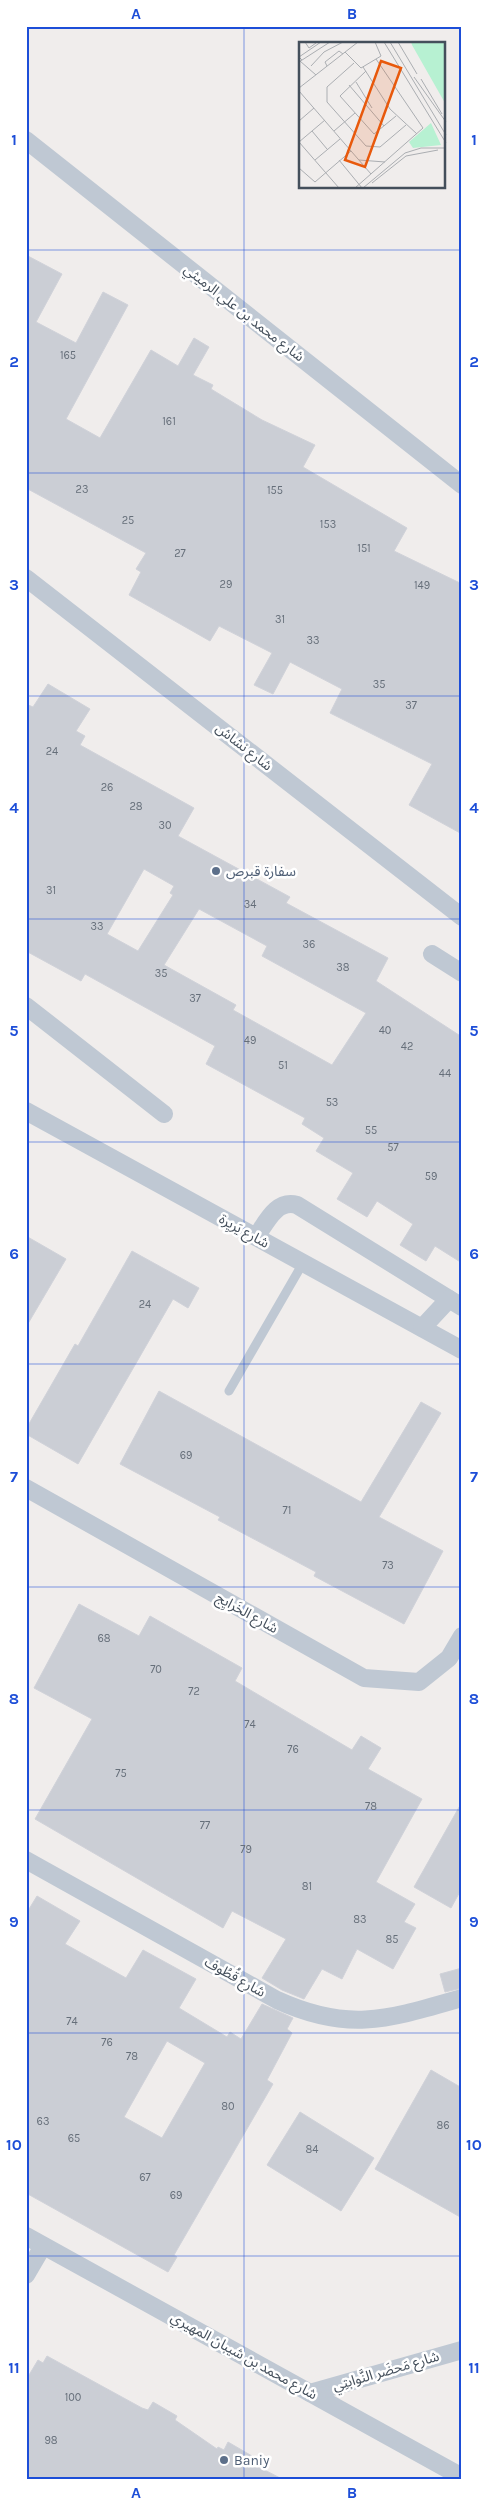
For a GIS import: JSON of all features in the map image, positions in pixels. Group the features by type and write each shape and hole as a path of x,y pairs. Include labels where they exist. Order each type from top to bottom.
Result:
{"street":[{"name":"شارع محمد بن علي الرميثي","path":"26,140 462,485"},
{"name":"شارع نشاش","path":"26,578 462,916"},
{"path":"432,954 462,973"},
{"path":"26,1006 164,1114"},
{"name":"شارع يَريِرة","path":"26,1111 462,1350"},
{"path":"256,1237 278,1207 291,1203 297,1204 455,1303 422,1328"},
{"name":"شارع الخَرايِج","path":"26,1488 364,1678 419,1682 450,1658 462,1636"},
{"name":"شارع قُطُوف","path":"26,1860 277,2000 302,2011 328,2018 356,2021 383,2019 462,1998"},
{"name":"شارع محمد بن شيبان المهيري","path":"26,2236 462,2477"},
{"path":"26,2275 43,2246"},
{"name":"شارع مَحضَر النَّوابتِي","path":"310,2393 462,2350"}],"lane":[{"path":"229,1391 304,1263"}],"building":[{"path":"26,255 62,274 36,322 76,343 103,292 128,305 66,419 100,438 151,350 178,366 194,338 209,347 193,375 213,385 211,389 262,420 315,445 303,467 407,528 394,551 462,584 462,834 409,805 432,764 330,713 342,689 290,662 273,694 254,685 272,653 219,626 210,641 129,595 141,572 136,569 146,553 26,488"},
{"path":"48,684 90,709 76,731 85,736 80,745 194,808 178,836 290,897 286,903 388,958 376,981 462,1037 462,1263 435,1246 426,1261 400,1245 413,1224 377,1201 367,1217 337,1199 353,1173 316,1151 324,1138 302,1124 305,1118 206,1064 215,1046 85,974 81,981 26,951 26,704 33,707","holes":["144,869 174,886 170,893 173,895 138,951 107,934","199,909 267,946 262,956 366,1013 332,1065 233,1010 236,1005 164,965"]},
{"path":"26,1236 66,1259 26,1327"},
{"path":"132,1251 199,1288 188,1308 173,1299 78,1464 26,1434 26,1429 75,1344 78,1346"},
{"path":"159,1391 361,1502 421,1402 441,1413 379,1517 443,1551 404,1624 314,1576 316,1572 218,1520 220,1517 120,1464"},
{"path":"79,1604 139,1636 150,1616 242,1668 235,1681 352,1750 361,1736 381,1748 368,1769 422,1799 376,1882 415,1904 404,1922 416,1928 393,1969 357,1949 342,1979 322,1969 304,1999 282,1990 262,1978 286,1939 232,1911 223,1928 35,1819 92,1719 34,1688"},
{"path":"462,1802 462,1888 451,1908 414,1887"},
{"path":"37,1896 80,1921 65,1944 126,1978 143,1950 196,1979 179,2008 227,2037 230,2032 241,2039 262,2004 293,2018 287,2029 292,2033 267,2080 273,2084 174,2255 177,2257 168,2272 26,2193 26,1914","holes":["167,2041 205,2063 162,2138 124,2117"]},
{"path":"462,1968 462,1988 445,1992 440,1974"},
{"path":"431,2070 462,2088 462,2218 375,2169"},
{"path":"300,2112 374,2158 341,2211 267,2165"},
{"path":"47,2356 142,2408 148,2410 153,2402 177,2416 175,2420 217,2449 218,2447 224,2450 228,2442 252,2456 249,2462 284,2480 26,2480 26,2380 38,2360 43,2363"}],"place":[{"name":"سفارة قبرص","path":"216,871"},
{"name":"Baniy","path":"224,2460"}]}
